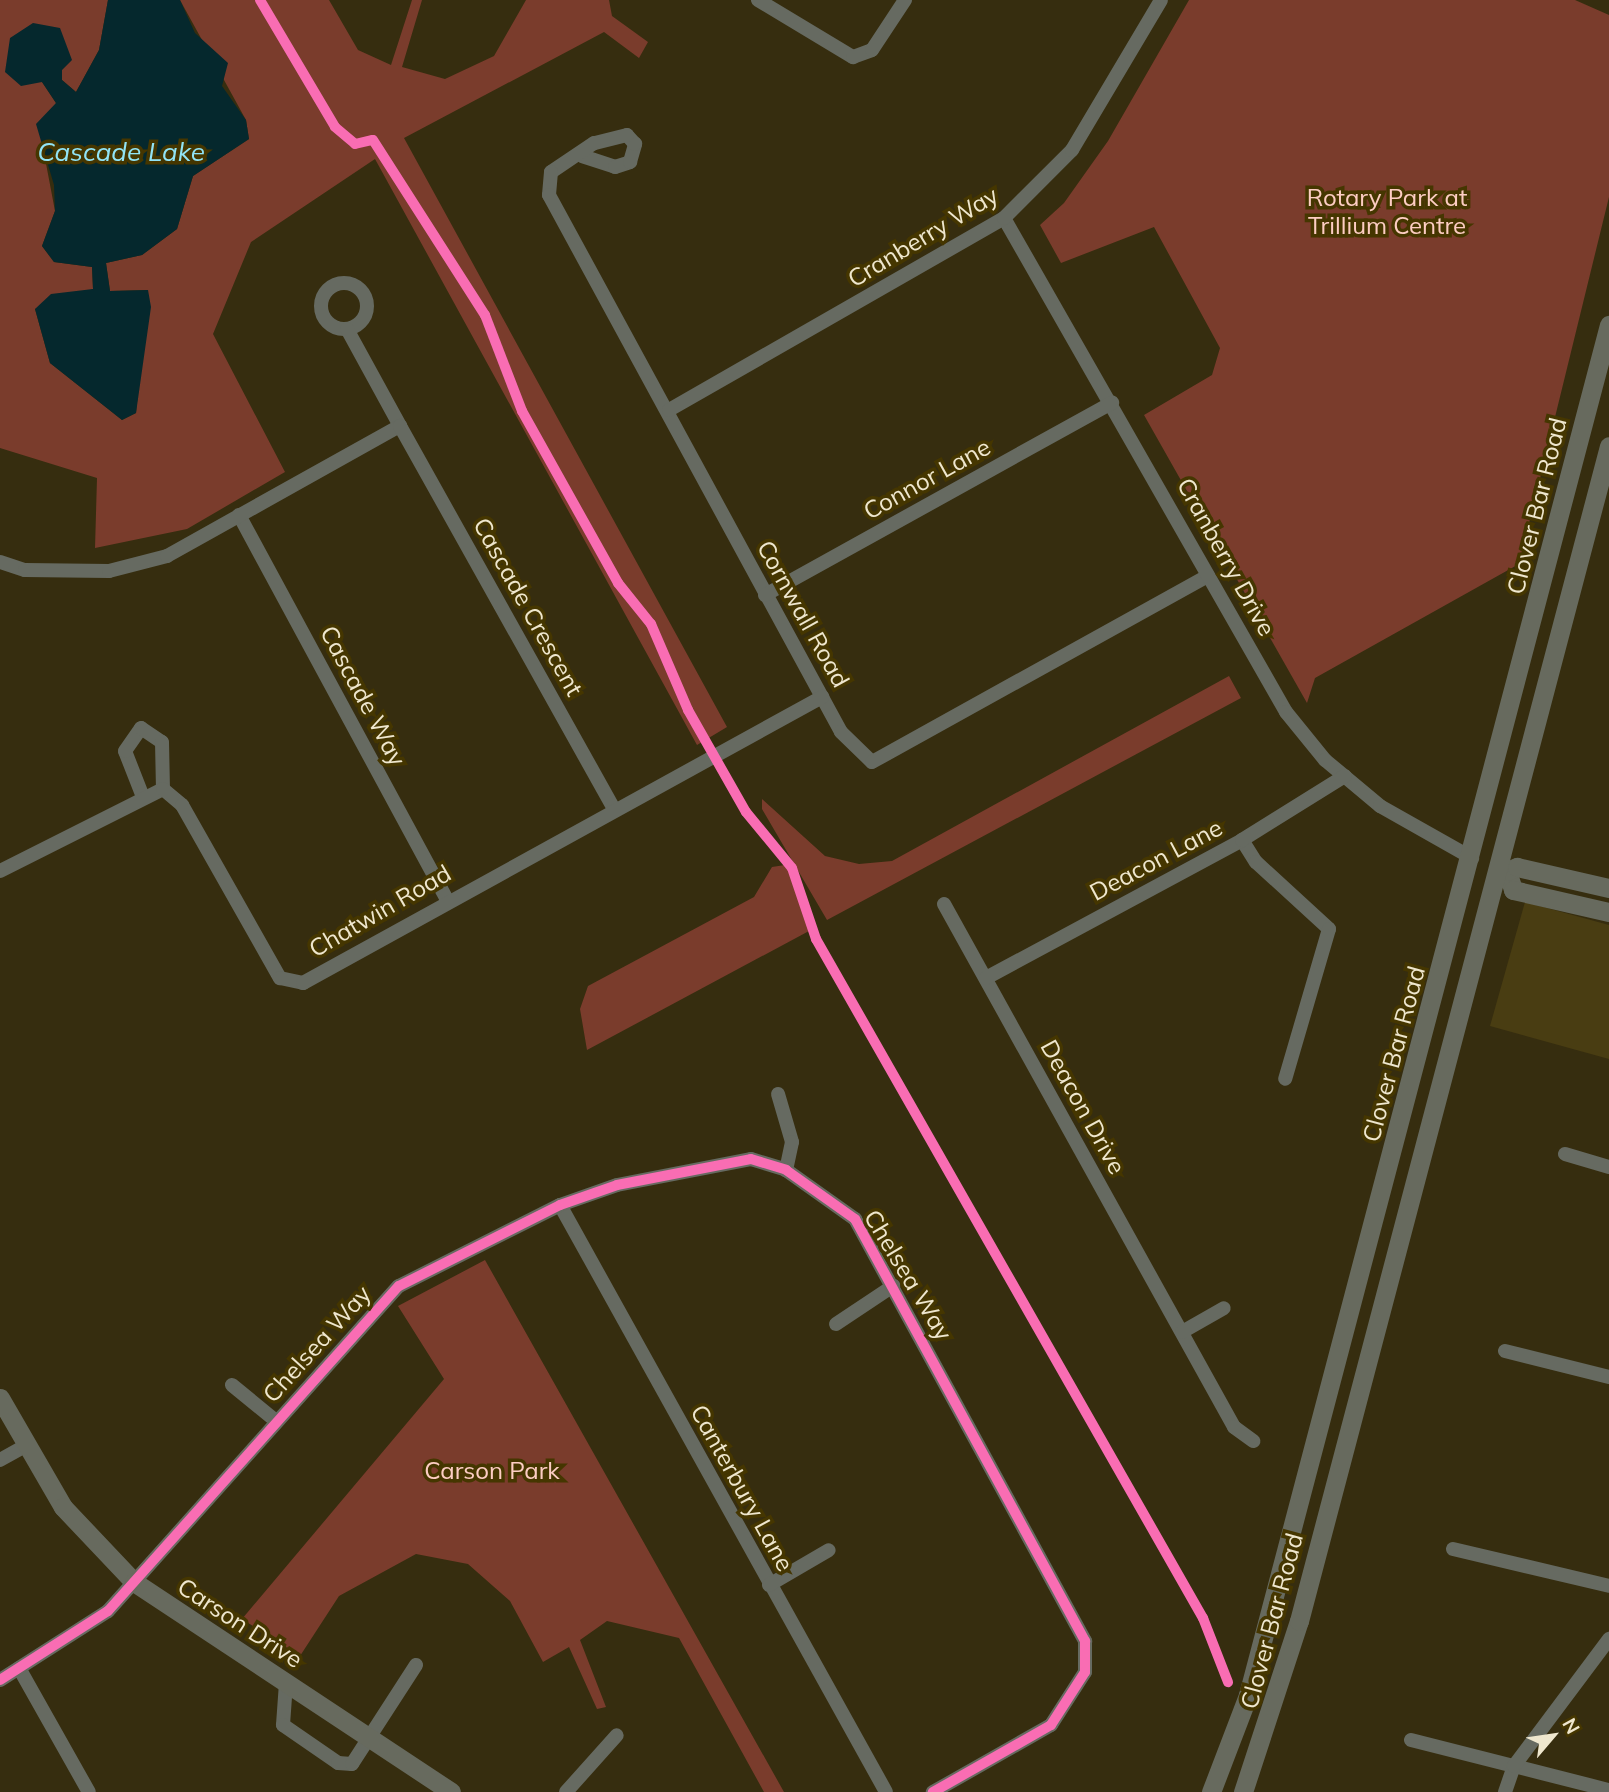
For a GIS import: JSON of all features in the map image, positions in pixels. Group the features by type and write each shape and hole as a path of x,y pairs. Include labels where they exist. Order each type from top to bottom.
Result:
{"main road":[{"name":"Clover Bar Road","path":"1211,1792 1248,1695 1472,858 1609,324"},
{"name":"Clover Bar Road","path":"1243,1792 1299,1621 1501,870 1609,446"},
{"path":"1472,858 1501,870 1517,867 1609,888"},
{"path":"1501,870 1513,890 1609,912"},
{"name":"Carson Drive","path":"0,1398 78,1527 134,1583 451,1792"}],"street":[{"path":"758,0 853,57 872,50 905,0"},
{"name":"Cranberry Way","path":"669,410 1004,218 1072,149 1161,0"},
{"name":"Cornwall Road","path":"582,156 551,172 550,195 669,410 765,595 841,732 872,762 1208,576"},
{"name":"Cranberry Drive","path":"1004,218 1286,712 1345,776 1380,806 1472,858"},
{"name":"Cascade Crescent","path":"347,329 615,810"},
{"name":"Connor Lane","path":"765,595 1112,403"},
{"path":"0,562 25,570 109,571 167,556 401,426"},
{"name":"Cascade Way","path":"239,515 447,899"},
{"name":"Chatwin Road","path":"163,789 182,805 279,978 303,983 447,899 822,697"},
{"path":"0,871 163,789 162,741 141,728 125,751 143,797"},
{"name":"Deacon Lane","path":"986,978 1242,840 1345,776"},
{"path":"1242,840 1256,862 1329,929 1284,1079"},
{"name":"Deacon Drive","path":"944,904 1234,1427 1254,1441"},
{"path":"778,1094 792,1142 786,1170"},
{"path":"1565,1154 1609,1167"},
{"name":"Chelsea Way","path":"0,1680 108,1611 398,1286 560,1205 693,1168 751,1159 786,1170 855,1219 1085,1642 1085,1672 1051,1725 933,1792"},
{"name":"Canterbury Lane","path":"560,1205 886,1792"},
{"path":"836,1324 893,1286"},
{"path":"1182,1332 1224,1308"},
{"path":"1505,1352 1609,1377"},
{"path":"232,1385 276,1421"},
{"path":"0,1460 27,1445"},
{"path":"1454,1549 1609,1586"},
{"path":"769,1585 829,1550"},
{"path":"1505,1792 1514,1766 1609,1639"},
{"path":"286,1683 280,1720 286,1729 346,1765 357,1760 416,1665"},
{"path":"19,1668 89,1792"},
{"path":"566,1792 617,1735"},
{"path":"1411,1740 1609,1790"}],"shaded area":[{"path":"1525,902 1609,925 1609,1059 1490,1026"}],"green space":[{"path":"0,0 108,0 99,50 76,92 62,80 61,70 42,82 56,103 44,153 55,211 42,246 54,262 92,267 93,289 35,309 50,363 122,420 136,413 148,290 110,291 106,263 142,255 177,229 193,176 249,139 246,120 180,0 329,0 358,50 391,65 412,0 422,0 402,67 445,79 494,56 526,0 609,0 612,16 648,42 639,58 604,32 404,138 727,727 697,745 375,159 251,242 213,334 285,472 187,529 95,548 97,478 0,448"},
{"name":"Rotary Park at Trillium Centre","path":"1189,0 1575,0 1609,15 1609,197 1519,564 1315,678 1307,703 1144,415 1212,375 1220,348 1154,227 1061,263 1040,225 1064,203 1108,141"},
{"path":"1229,676 1241,698 827,920 762,809 762,799 825,856 859,864 892,861"},
{"path":"785,865 799,891 809,931 587,1050 580,1009 588,986 754,897 772,867"},
{"name":"Carson Park","path":"485,1260 784,1792 764,1792 679,1638 607,1621 580,1640 606,1707 597,1709 569,1647 543,1662 510,1601 468,1564 416,1554 339,1596 300,1656 242,1619 444,1379 398,1306"}],"water":[{"name":"Cascade Lake","path":"108,0 180,0 195,33 228,63 222,86 246,120 249,139 193,176 177,229 142,255 106,263 110,291 148,290 151,307 136,413 122,420 50,363 35,309 51,294 93,289 92,267 54,262 42,246 55,211 54,185 36,124 56,103 42,82 21,86 5,72 10,38 33,23 60,28 72,60 62,70 62,80 76,92 99,50"}],"cycle path":[{"path":"260,0 335,127 355,144 373,140 485,315 522,411 618,583 651,624 688,710 746,812 792,868 816,939 1203,1618 1228,1682"},
{"path":"0,1680 108,1611 399,1286 560,1205 617,1185 751,1159 786,1170 855,1219 1085,1641 1085,1672 1051,1725 933,1792"}]}
